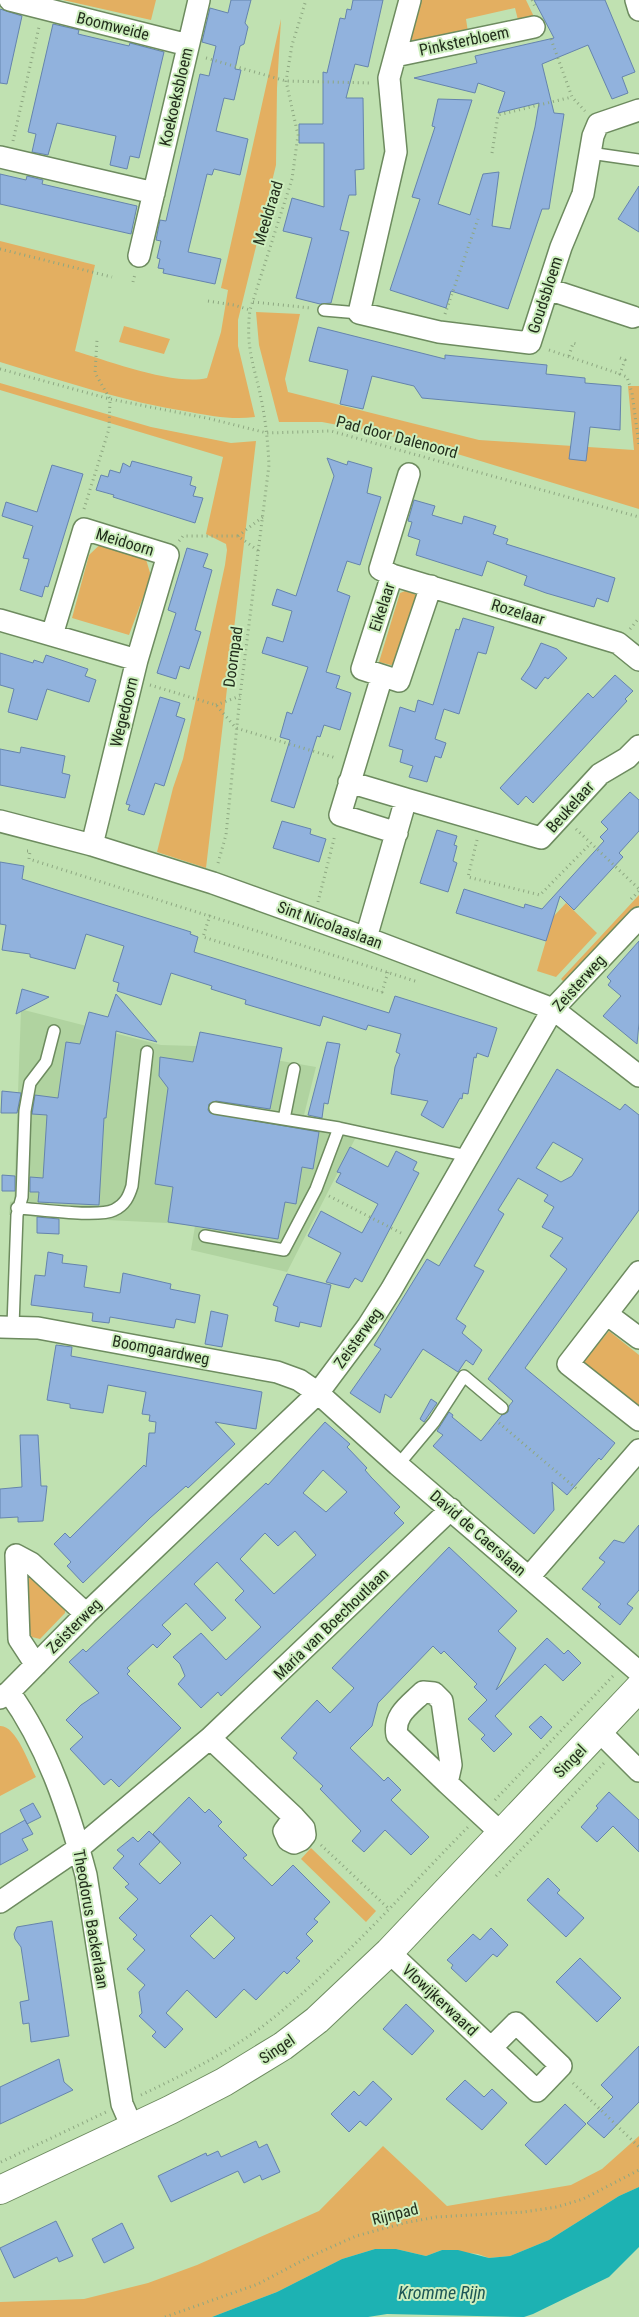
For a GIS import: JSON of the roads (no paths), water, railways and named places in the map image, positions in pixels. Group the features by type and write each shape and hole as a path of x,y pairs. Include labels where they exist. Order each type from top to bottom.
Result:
{"street":[{"name":"Boomweide","path":"10,0 187,49"},
{"name":"Koekoeksbloem","path":"139,256 199,0"},
{"path":"359,313 396,152 389,78 410,0"},
{"path":"636,0 639,10"},
{"name":"Pinksterbloem","path":"395,56 541,25"},
{"name":"Goudsbloem","path":"359,313 439,332 530,343 561,247 583,194 593,136 598,124 639,110"},
{"path":"4,158 154,193"},
{"path":"548,289 636,318"},
{"name":"Eikelaar","path":"382,676 362,669 392,575 380,569 408,474"},
{"name":"Meidoorn","path":"52,635 84,529 168,555 135,670"},
{"name":"Rozelaar","path":"392,575 618,643 639,660"},
{"path":"397,833 340,815 382,676 399,681 431,586"},
{"name":"Wegedoorn","path":"0,620 52,635 135,670 92,845"},
{"name":"Beukelaar","path":"406,799 541,838 600,774 627,758 639,746"},
{"path":"352,772 406,799 366,938"},
{"name":"Sint Nicolaaslaan","path":"0,820 92,845 213,883 366,938 553,1009 639,1076"},
{"name":"Zeisterweg","path":"4,1695 86,1614 318,1393 368,1326 420,1243 553,1009 639,918"},
{"path":"639,1272 608,1315 568,1364 639,1420"},
{"path":"608,1315 639,1338"},
{"name":"Boomgaardweg","path":"6,1326 38,1328 277,1372 299,1380 318,1393"},
{"name":"David de Caerslaan","path":"318,1393 398,1465 633,1667"},
{"path":"529,1577 639,1450"},
{"name":"Maria van Boechoutlaan","path":"0,1902 79,1848 210,1738 451,1510"},
{"path":"36,1665 19,1638 8,1555 31,1563 86,1614"},
{"name":"Singel","path":"0,2190 127,2116 224,2082 283,2046 317,2020 389,1952 639,1688"},
{"name":"Theodorus Backerlaan","path":"4,1695 32,1727 55,1780 79,1848 86,1875 127,2116"},
{"path":"599,1731 639,1770"},
{"path":"210,1738 294,1817"},
{"path":"447,1782 501,1834"},
{"name":"Vlowijkerwaard","path":"389,1952 491,2048 537,2091 561,2066 516,2023 491,2048"}],"lane":[{"path":"590,153 639,160"},
{"name":"Goudsbloem","path":"324,310 359,313"},
{"path":"6,1326 17,1208 22,1197 25,1111 30,1083 46,1062 54,1031"},
{"path":"17,1208 98,1213 113,1210 123,1204 129,1196 132,1186 147,1052"},
{"path":"284,1120 294,1068"},
{"path":"216,1108 339,1128 468,1156"},
{"path":"205,1236 284,1250 316,1189 339,1128"},
{"path":"398,1465 434,1422 464,1376 502,1408"}],"water":[{"name":"Kromme Rijn","path":"639,2187 639,2247 609,2277 524,2317 387,2314 368,2317 212,2317 277,2292 342,2259 375,2249 396,2249 426,2256 442,2250 458,2250 489,2258 510,2256 549,2240 619,2196"}]}
